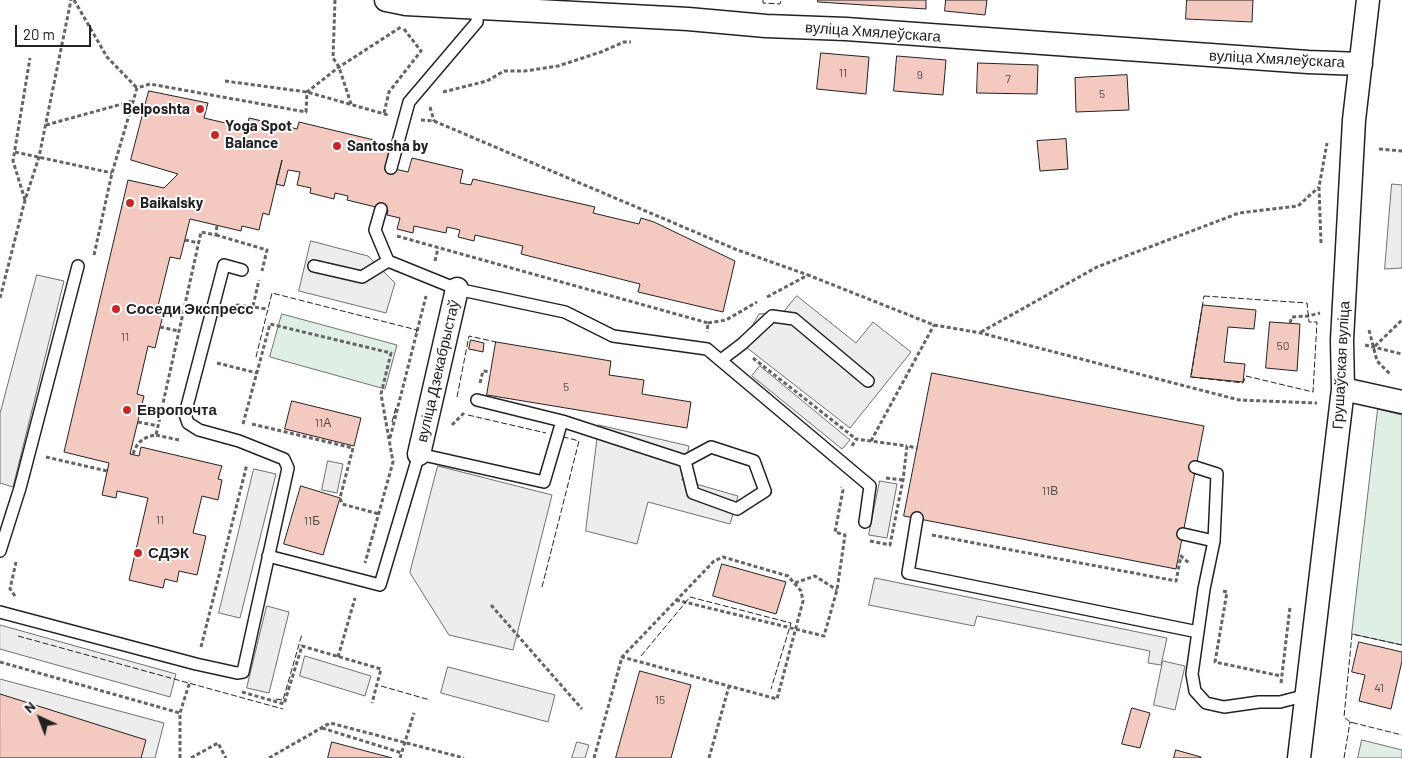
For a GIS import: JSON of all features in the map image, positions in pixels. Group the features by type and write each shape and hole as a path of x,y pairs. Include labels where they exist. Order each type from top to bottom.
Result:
{"street":[{"name":"вуліца Хмялеўскага","path":"386,0 406,4 688,19 766,26 846,29 1308,62 1361,64"},
{"name":"Грушаўская вуліца","path":"1299,758 1343,389 1342,340 1354,120 1368,0"},
{"name":"вуліца Дзекабрыстаў","path":"419,454 457,289"},
{"path":"1343,389 1402,402"}],"lane":[{"path":"392,168 409,102 477,22 478,7"},
{"path":"381,209 375,230 388,261 457,289 565,312 613,336 707,350 870,486 865,522"},
{"path":"314,266 362,277 388,261"},
{"path":"0,612 196,664 237,673 243,672 288,468 284,459 239,441 199,430 188,423 184,414 224,265 242,270"},
{"path":"0,551 20,488 78,266"},
{"path":"721,360 739,347 772,316 794,319 868,381"},
{"path":"477,400 562,421 685,461 711,447 754,461 765,491 738,509 693,493 685,461"},
{"path":"268,556 380,585 419,454 544,482 562,421"},
{"path":"1195,467 1217,474 1214,541 1192,674 1195,692 1206,703 1224,707 1259,702 1280,702 1307,695"},
{"path":"917,518 908,573 1198,632"},
{"path":"1183,534 1214,541"}],"path":[{"path":"73,0 107,57 136,88"},
{"path":"0,298 25,200 40,157 73,0"},
{"path":"335,0 333,58 339,67 351,105"},
{"path":"136,88 150,84 306,112 307,92 339,67 402,26 421,51 389,92 384,114"},
{"path":"435,94 487,81 504,71 525,71 558,66 601,52 624,42 634,42"},
{"path":"25,200 13,161 30,58"},
{"path":"225,81 307,92 404,120 434,121 734,249 808,275 934,325 980,333 1239,400 1321,403"},
{"path":"93,260 112,173 136,88"},
{"path":"46,125 133,101"},
{"path":"429,104 434,121"},
{"path":"1321,245 1319,187 1327,138"},
{"path":"1379,149 1402,151"},
{"path":"15,152 112,173"},
{"path":"980,333 1097,267 1239,213 1298,206 1319,187"},
{"path":"133,454 136,444 145,437 156,435 202,232 216,235 217,225"},
{"path":"185,240 199,243"},
{"path":"389,441 438,248"},
{"path":"767,298 808,275"},
{"path":"708,323 726,320 758,302"},
{"path":"231,312 237,306 268,309"},
{"path":"1290,324 1292,317 1308,316 1323,312 1323,321"},
{"path":"1375,347 1402,320"},
{"path":"258,367 270,324 391,353 381,394 393,462 338,657"},
{"path":"871,441 934,325"},
{"path":"160,327 179,331"},
{"path":"739,347 856,439 918,448"},
{"path":"215,371 219,355"},
{"path":"217,363 257,373"},
{"path":"234,420 353,448 340,498 342,504 379,514"},
{"path":"138,422 158,426"},
{"path":"850,451 856,439"},
{"path":"863,539 890,545 903,480 907,446"},
{"path":"43,456 107,471"},
{"path":"192,645 201,648 249,457"},
{"path":"879,477 903,480"},
{"path":"928,534 1176,581 1182,556 1190,564 1191,570"},
{"path":"676,600 824,636 837,590 845,537 854,537"},
{"path":"17,556 10,589 18,601"},
{"path":"594,758 622,657 714,561 723,557 788,576 801,591 803,601 777,699 622,657"},
{"path":"795,583 815,576 837,590"},
{"path":"1280,702 1281,676 1292,599"},
{"path":"491,605 582,709"},
{"path":"238,691 284,704 302,646 382,670 372,703"},
{"path":"0,662 180,713"},
{"path":"180,758 180,713 196,664"},
{"path":"709,758 729,686"},
{"path":"400,758 414,713"},
{"path":"269,758 330,723 464,758"},
{"path":"321,728 402,753"},
{"path":"191,758 218,743 226,758"}],"green space":[{"path":"282,314 397,345 385,389 270,357"},
{"path":"1378,409 1402,415 1402,645 1352,634"},
{"path":"1362,740 1402,750 1402,758 1358,758"}],"shaded area":[{"path":"1392,184 1402,185 1402,268 1385,269"},
{"path":"311,241 368,256 395,283 386,313 299,291"},
{"path":"37,275 64,281 13,487 0,483 0,414"},
{"path":"797,296 856,343 873,322 911,352 850,428 742,344 759,314 783,312"},
{"path":"760,366 850,440 842,449 752,376"},
{"path":"599,425 689,446 682,480 738,496 730,524 648,502 637,544 586,531"},
{"path":"328,461 343,464 337,493 322,490"},
{"path":"438,466 552,495 513,650 449,635 410,573"},
{"path":"254,469 276,474 240,618 219,613"},
{"path":"880,481 897,484 887,538 869,535"},
{"path":"875,578 1167,638 1161,665 1148,663 1150,651 977,616 974,626 869,605"},
{"path":"267,606 289,612 269,693 247,688"},
{"path":"0,625 176,674 170,697 0,649"},
{"path":"305,656 371,676 365,696 300,676"},
{"path":"1163,661 1185,666 1175,710 1154,705"},
{"path":"448,667 555,695 548,722 441,693"},
{"path":"0,679 164,723 155,758 0,758"},
{"path":"577,742 589,745 585,758 572,758"}],"building":[{"path":"818,0 926,0 926,9 818,2"},
{"path":"946,0 987,0 985,15 945,11"},
{"path":"1187,0 1253,0 1252,22 1186,19"},
{"path":"821,53 869,57 866,94 817,89"},
{"path":"897,56 946,60 943,95 894,91"},
{"path":"978,63 1038,65 1037,94 977,93"},
{"path":"1127,75 1129,110 1076,112 1075,78"},
{"path":"149,91 208,103 204,118 247,128 249,118 297,129 299,122 374,140 372,147 389,151 386,167 408,172 412,158 463,170 460,183 471,185 473,179 595,207 593,213 639,224 641,218 654,222 735,261 723,312 638,292 640,284 521,254 523,246 475,235 474,241 458,237 460,230 447,227 446,233 414,226 413,233 397,229 400,218 387,215 388,210 347,200 348,196 335,193 334,199 310,193 311,188 297,185 300,172 288,170 284,186 276,184 269,215 263,213 259,230 242,226 241,231 190,219 180,259 170,257 158,306 165,308 155,348 148,346 137,394 144,396 130,454 139,456 141,447 222,466 218,479 222,480 218,500 202,496 193,533 206,536 197,575 179,571 177,582 165,579 163,588 129,580 148,498 117,491 116,498 102,495 109,463 64,452 128,180 164,188 178,174 131,160"},
{"path":"1066,139 1068,169 1040,171 1037,141"},
{"path":"1203,305 1256,310 1254,329 1228,327 1224,362 1245,364 1243,382 1191,377"},
{"path":"1270,322 1300,324 1297,371 1266,368"},
{"path":"471,340 484,343 483,352 469,349"},
{"path":"496,342 611,361 609,375 644,380 642,394 691,402 687,428 487,395"},
{"path":"932,373 1204,426 1176,569 904,516"},
{"path":"292,401 361,418 354,446 285,429"},
{"path":"301,486 340,498 323,555 284,544"},
{"path":"722,564 786,582 776,614 713,596"},
{"path":"1359,642 1402,652 1402,661 1391,709 1359,701 1365,675 1352,672"},
{"path":"640,671 691,685 671,758 616,758"},
{"path":"0,694 146,740 141,758 0,758"},
{"path":"1132,708 1150,713 1140,748 1122,744"},
{"path":"332,742 392,758 328,758"},
{"path":"1176,750 1201,757 1201,758 1174,758"}],"fence":[{"path":"763,0 763,3 780,4 781,0"},
{"path":"256,357 272,293 417,330 416,333"},
{"path":"1204,296 1307,303 1309,322 1317,322 1313,392 1246,376 1243,383 1191,377 1204,296"},
{"path":"457,397 469,336 496,342"},
{"path":"392,422 396,407"},
{"path":"468,415 546,433"},
{"path":"542,587 579,441 564,437"},
{"path":"641,656 690,597 791,623 771,689"},
{"path":"276,699 283,700 302,634"},
{"path":"1402,645 1352,634 1344,717 1350,722 1402,735"},
{"path":"18,636 283,709"},
{"path":"381,686 430,700"},
{"path":"1344,758 1350,722 1352,723"}],"place":[{"name":"Belposhta","path":"200,109"},
{"name":"Yoga Spot Balance","path":"215,135"},
{"name":"Santosha by","path":"337,146"},
{"name":"Baikalsky","path":"130,203"},
{"name":"Соседи Экспресс","path":"116,309"},
{"name":"Европочта","path":"127,410"},
{"name":"СДЭК","path":"138,553"}]}
